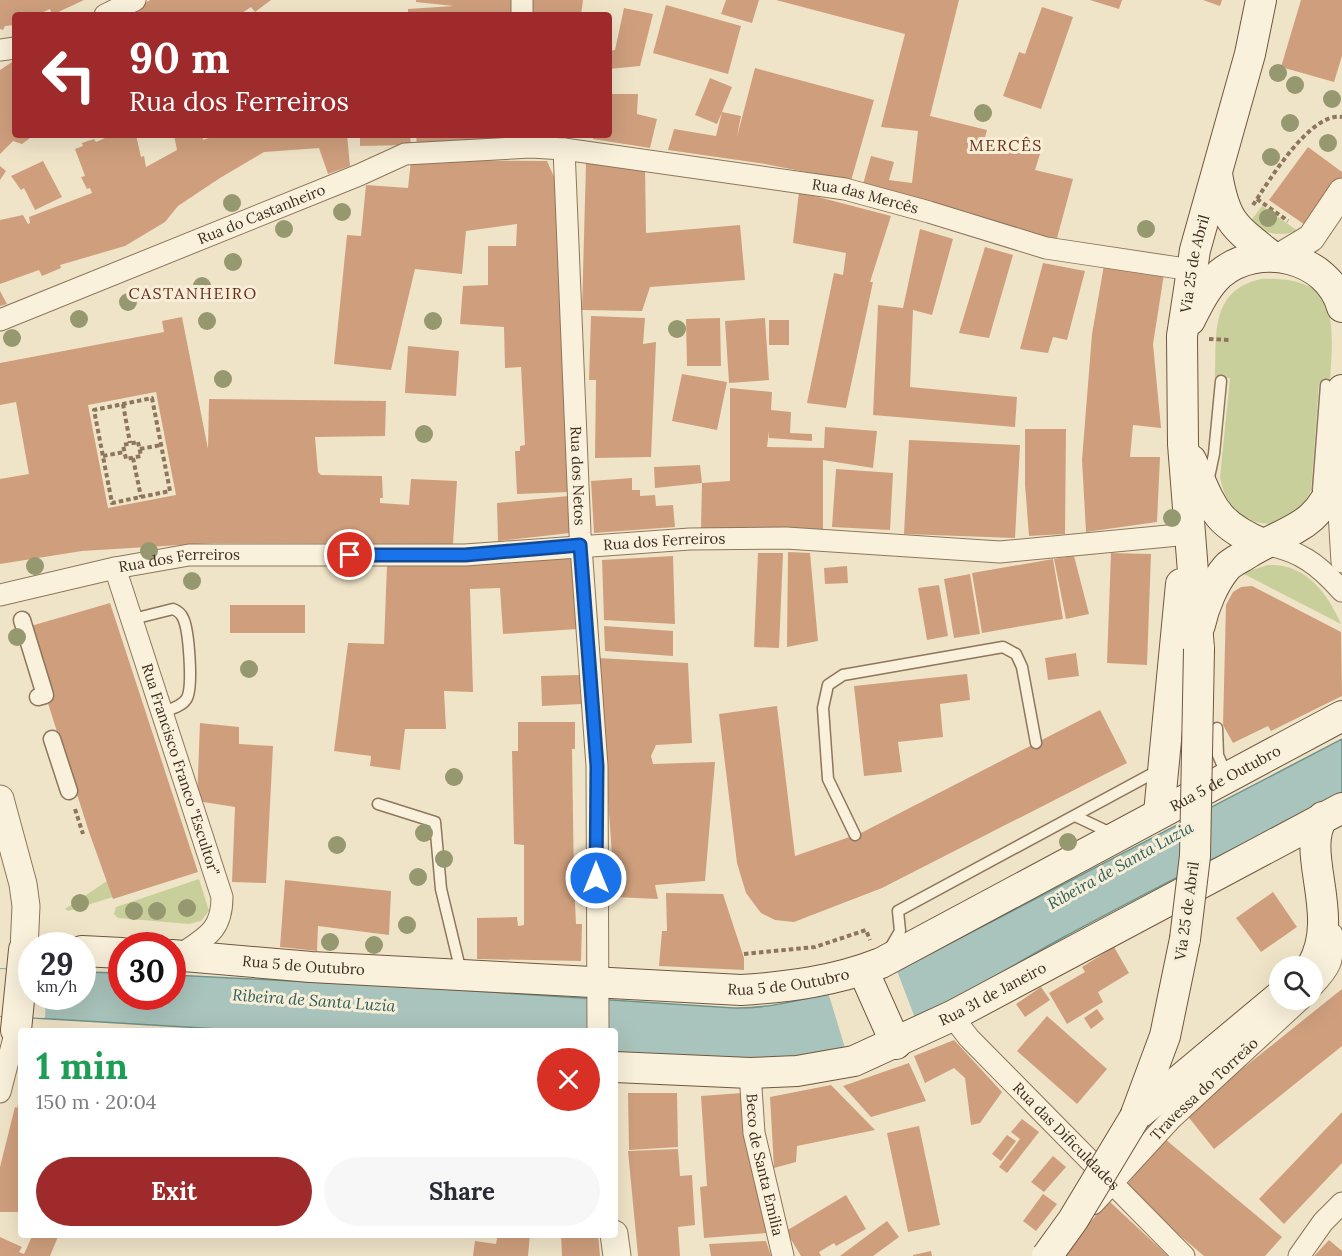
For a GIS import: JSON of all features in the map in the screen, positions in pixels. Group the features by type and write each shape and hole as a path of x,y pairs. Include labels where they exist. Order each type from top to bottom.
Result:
{"main road":[{"name":"Via 25 de Abril","path":"1047,1256 1073,1220 1135,1117 1165,1036 1185,939 1195,856 1199,641 1183,444 1182,336 1192,270 1250,54 1261,0"},
{"path":"1217,172 1221,199 1235,228 1275,256 1311,266 1330,283 1339,295 1342,306"},
{"path":"1182,336 1204,293 1221,273 1245,261 1275,256"},
{"path":"1199,641 1202,615 1228,566 1263,544 1293,532 1311,519 1337,476 1334,388"},
{"path":"1183,444 1211,507 1222,521 1237,533 1263,544"},
{"name":"Via 25 de Abril","path":"1159,813 1184,552 1189,534"},
{"name":"Rua 5 de Outubro","path":"186,956 311,967 741,990 794,986 872,960 1119,836 1342,716"},
{"path":"1318,956 1332,934 1329,886 1317,828 1333,813"},
{"name":"Rua 31 de Janeiro","path":"618,1067 750,1073 797,1071 854,1060 896,1044 952,1016 1333,813"},
{"path":"872,960 896,1044"},
{"path":"16,1026 18,991"},
{"path":"1135,1117 1269,1005"}],"street":[{"path":"111,12 135,0"},
{"name":"Rua das Mercês","path":"530,141 564,149 845,189 1046,248 1192,270"},
{"name":"Rua do Castanheiro","path":"0,320 359,176 405,154 530,141"},
{"name":"Rua dos Netos","path":"564,149 580,545 597,766 597,1028"},
{"path":"1275,256 1311,238 1341,195"},
{"path":"1341,195 1342,230"},
{"path":"1337,476 1342,562"},
{"name":"Rua dos Ferreiros","path":"0,594 115,568 189,555 465,555 580,545 690,539 786,538 1000,552 1189,534"},
{"path":"1263,544 1284,548 1317,564 1342,591"},
{"name":"Rua Francisco Franco \"Escultor\"","path":"115,568 222,897 222,913 217,925 209,935 186,949"},
{"path":"22,620 45,695 38,697"},
{"path":"52,740 66,768 69,791"},
{"path":"0,799 23,884 26,906 23,932"},
{"path":"1323,976 1334,957 1332,934"},
{"name":"Travessa do Torreão","path":"1042,1256 1172,1118 1289,1010"},
{"name":"Rua das Dificuldades","path":"952,1016 969,1038 1184,1256"},
{"path":"0,1092 16,1026"},
{"name":"Beco de Santa Emilia","path":"750,1073 754,1132 783,1256"},
{"path":"1299,1256 1323,1222 1342,1203"},
{"path":"615,1238 617,1256"}],"lane":[{"path":"1206,492 1214,453 1221,381"},
{"path":"1311,519 1320,484 1334,388"},
{"path":"133,619 173,609 179,611 184,619 189,664 188,696 183,703 163,712"},
{"path":"855,835 828,779 827,767 823,708 828,685 843,675 1003,647 1016,654 1022,667 1036,743"},
{"path":"1217,728 1218,755 1227,776"},
{"path":"872,960 900,931 898,911 1164,767"},
{"path":"378,804 435,822 441,889 462,975"},
{"path":"1075,816 1119,836"}],"path":[{"path":"1247,213 1303,137 1317,122 1335,116 1342,117"},
{"path":"1257,199 1295,226"},
{"path":"152,398 161,445 170,491 123,503 112,503 94,410 152,398"},
{"path":"123,404 130,443"},
{"path":"138,442 141,456 126,459 123,445 130,443 138,442"},
{"path":"140,449 161,445"},
{"path":"103,456 124,452"},
{"path":"134,458 141,497"},
{"path":"744,954 815,947 866,930 872,960"}],"green space":[{"path":"1262,206 1298,231 1285,234 1273,233 1261,230 1249,223"},
{"path":"1261,279 1287,280 1306,285 1319,295 1327,307 1331,323 1330,384 1319,383 1311,490 1302,507 1290,518 1276,523 1262,523 1248,518 1235,509 1225,495 1220,477 1230,378 1215,378 1219,317 1232,293 1244,285"},
{"path":"1268,565 1293,569 1304,574 1322,591 1341,624 1242,573"},
{"path":"199,879 209,911 201,921 189,924 118,918 114,914 116,907"},
{"path":"107,881 113,897 68,911 65,909"}],"water":[{"name":"Ribeira de Santa Luzia","path":"1342,739 1342,793 1099,918 936,1009 903,1025 835,1051 778,1061 731,1062 618,1055 618,1028 202,1028 0,1016 0,969 18,970 18,1010 96,1010 96,972 108,973 108,1010 186,1010 186,976 429,988 734,1008 775,1005 837,990 897,971"}],"pier":[{"path":"0,969 18,970 18,1010 45,1010 45,1018 0,1016"},
{"path":"897,971 915,1018 845,1048 828,992"}],"building":[{"path":"0,0 84,0 58,12 51,12 50,9 44,12 12,12 12,25 5,26 3,30 0,29"},
{"path":"150,0 271,0 255,12 251,7 244,12 130,12"},
{"path":"416,0 511,0 512,12 408,12 408,9 454,6 416,2"},
{"path":"527,0 583,0 581,12 527,12"},
{"path":"726,0 759,0 752,23 721,14"},
{"path":"776,0 959,0 930,116 987,130 984,141 1040,154 1035,170 1073,179 1056,242 968,212 863,184 871,156 894,162 889,180 912,183 918,131 881,127 905,34"},
{"path":"1090,0 1122,0 1119,9"},
{"path":"1203,0 1222,0 1220,6"},
{"path":"1301,0 1342,0 1342,56 1334,82 1281,67"},
{"path":"666,5 741,26 728,74 653,53"},
{"path":"1042,7 1073,17 1041,109 1003,96 1019,52 1025,54"},
{"path":"624,8 653,14 640,66 612,69 612,50 615,50"},
{"path":"12,62 12,138 30,138 22,144 13,141 0,154 0,70"},
{"path":"755,68 874,100 851,181 765,164 668,150 674,129 716,136 722,112 741,116 737,137"},
{"path":"710,78 732,87 717,124 695,115"},
{"path":"612,94 638,94 637,114 657,119 650,148 593,139 612,138"},
{"path":"105,138 137,138 146,167 177,150 175,138 203,138 203,140 209,138 347,138 350,166 328,174 319,148 264,152 178,206 165,222 125,246 60,265 61,268 42,276 39,270 0,284 0,220 23,215 28,224 30,223 29,217 92,193 90,188 87,189 81,177 85,176 75,149 83,146 82,143 94,139 96,142"},
{"path":"360,138 410,138 411,145 360,146"},
{"path":"416,138 508,138 417,146"},
{"path":"1308,147 1342,172 1342,177 1308,227 1269,200"},
{"path":"411,160 547,161 555,179 559,204 569,492 517,494 515,451 520,451 520,446 525,445 521,367 505,368 504,327 460,324 463,286 488,285 488,246 516,246 517,224 466,231 462,274 415,269 391,370 334,364 347,235 361,236 366,185 408,188"},
{"path":"43,161 62,197 35,210 24,188 21,190 11,176"},
{"path":"586,163 645,164 646,233 740,225 745,280 650,287 642,311 582,310"},
{"path":"0,166 6,171 0,180"},
{"path":"799,192 891,216 870,282 873,282 846,408 807,403 834,273 843,275 846,253 793,243"},
{"path":"920,229 953,239 932,315 913,310 910,387 1017,397 1015,427 873,415 878,305 903,308"},
{"path":"985,247 1013,255 989,338 959,333"},
{"path":"1043,263 1085,271 1067,340 1053,337 1048,353 1020,349"},
{"path":"1104,265 1164,274 1153,344 1161,428 1133,425 1130,457 1160,457 1157,522 1086,532 1082,460 1092,334"},
{"path":"0,291 7,304 0,306"},
{"path":"591,316 645,318 643,344 656,342 651,457 595,458 596,380 589,380"},
{"path":"182,317 208,449 209,399 386,401 385,436 315,437 318,472 321,475 382,476 383,498 380,498 380,503 409,505 411,479 457,481 453,544 213,543 82,551 0,564 0,479 29,474 16,402 0,405 0,363 164,332 162,321","holes":["156,392 176,495 108,508 88,405"]},
{"path":"720,318 721,366 687,366 686,319"},
{"path":"765,318 769,380 729,383 725,321"},
{"path":"769,320 789,320 789,345 769,345"},
{"path":"408,346 459,351 456,396 405,393"},
{"path":"682,374 727,382 717,430 672,421"},
{"path":"730,388 772,392 771,410 791,412 790,433 812,434 812,441 769,438 769,431 767,447 824,448 825,427 877,431 873,468 823,460 823,531 701,528 702,483 730,481"},
{"path":"1025,429 1066,429 1065,534 1029,536 1025,485"},
{"path":"909,440 1020,445 1015,538 904,534"},
{"path":"700,465 702,483 655,488 654,467"},
{"path":"836,469 893,473 890,530 832,527"},
{"path":"632,478 632,490 640,490 640,496 655,495 656,506 673,505 675,527 594,533 591,481"},
{"path":"568,496 570,533 498,541 497,503"},
{"path":"788,552 810,553 818,641 787,647"},
{"path":"758,553 783,553 779,648 754,647"},
{"path":"1111,553 1151,554 1147,665 1107,663"},
{"path":"573,556 577,629 503,634 500,588 470,589 473,692 444,691 446,729 405,729 400,770 370,766 371,756 334,751 348,643 384,644 387,564"},
{"path":"673,556 675,624 604,620 602,560"},
{"path":"1074,556 1089,614 1066,619 1054,559"},
{"path":"1053,559 1063,619 982,633 972,573"},
{"path":"847,566 848,583 825,584 824,568"},
{"path":"970,574 980,634 954,638 944,579"},
{"path":"939,585 948,636 927,640 918,588"},
{"path":"1252,586 1341,632 1342,696 1271,731 1268,726 1233,743 1223,725 1226,605 1233,592 1241,587"},
{"path":"110,603 198,872 113,899 89,832 24,628"},
{"path":"230,605 305,605 305,633 230,633"},
{"path":"604,626 673,631 673,656 605,651"},
{"path":"1076,653 1079,676 1048,680 1045,658"},
{"path":"598,658 688,663 692,743 656,745 651,756 653,764 715,762 705,881 655,885 658,899 615,897"},
{"path":"967,674 970,700 940,704 943,737 898,742 902,772 864,776 854,686"},
{"path":"580,675 581,704 542,706 541,676"},
{"path":"777,706 795,856 861,833 1100,710 1127,763 882,888 794,922 775,920 761,913 746,893 737,863 719,714"},
{"path":"518,722 575,722 575,749 572,749 574,882 576,924 582,924 581,961 477,959 477,918 517,917 518,926 524,925 524,845 514,844 512,751 518,751"},
{"path":"200,723 239,727 239,744 273,746 266,883 232,882 235,807 197,801"},
{"path":"285,880 391,891 389,935 318,926 317,951 280,947"},
{"path":"1273,892 1297,927 1261,952 1236,918"},
{"path":"666,893 723,894 744,958 744,970 659,966 662,931 667,931"},
{"path":"1114,947 1129,973 1098,992 1103,1002 1067,1024 1049,993 1085,972 1082,967"},
{"path":"1041,987 1050,1000 1025,1017 1016,1004"},
{"path":"1342,989 1342,1046 1214,1149 1186,1114 1316,1010 1323,1010 1323,1004"},
{"path":"1097,1009 1104,1019 1091,1029 1084,1018"},
{"path":"1047,1016 1107,1069 1077,1104 1017,1051"},
{"path":"954,1040 1002,1092 980,1123 971,1125 965,1078 954,1068 925,1083 914,1056"},
{"path":"909,1063 926,1101 871,1117 843,1086"},
{"path":"831,1085 875,1130 797,1146 796,1162 774,1168 770,1097"},
{"path":"628,1093 677,1093 678,1147 629,1150"},
{"path":"742,1093 746,1144 757,1180 766,1233 704,1238 700,1187 707,1186 701,1096"},
{"path":"18,1105 18,1212 0,1212 0,1167 15,1107 17,1108"},
{"path":"1342,1112 1342,1163 1284,1224 1259,1199"},
{"path":"1022,1119 1039,1132 1007,1173 999,1167 1020,1139 1011,1132"},
{"path":"919,1126 940,1225 908,1232 887,1133"},
{"path":"1007,1135 1016,1141 1001,1161 992,1154"},
{"path":"1165,1139 1282,1237 1265,1256 1204,1256 1124,1188"},
{"path":"678,1149 680,1176 692,1175 695,1225 678,1227 680,1256 638,1256 628,1151"},
{"path":"1053,1156 1066,1167 1044,1192 1031,1182"},
{"path":"1043,1194 1057,1204 1036,1231 1023,1221"},
{"path":"846,1195 866,1229 836,1246 834,1243 819,1252 821,1256 801,1256 786,1231"},
{"path":"1109,1201 1168,1256 1060,1256"},
{"path":"887,1221 899,1237 873,1256 840,1256"},
{"path":"0,1237 22,1247 19,1252 24,1254 31,1238 57,1238 50,1256 0,1256"},
{"path":"497,1238 530,1238 528,1256 473,1256 475,1241 496,1244"},
{"path":"561,1238 598,1238 600,1256 562,1256"},
{"path":"1329,1240 1342,1251 1342,1256 1314,1256"},
{"path":"766,1241 771,1256 711,1256 709,1244"},
{"path":"931,1251 932,1256 913,1256 913,1255"}],"district":[{"name":"MERCÊS","path":"1006,145"},
{"name":"CASTANHEIRO","path":"193,293"}],"route":[{"path":"350,555 465,555 580,545 597,766 596,878"}]}
